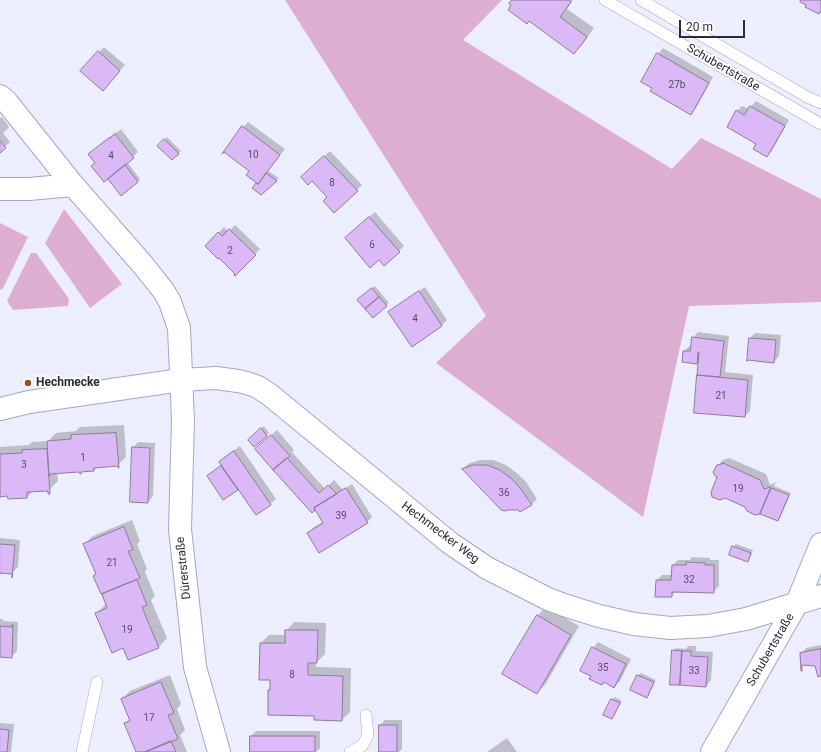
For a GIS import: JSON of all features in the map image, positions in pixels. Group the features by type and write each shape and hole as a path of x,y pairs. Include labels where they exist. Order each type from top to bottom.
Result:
{"street":[{"path":"0,96 6,101 73,185 163,290 170,302 179,328 181,380"},
{"path":"0,189 29,189 73,185"},
{"name":"Hechmecker Weg","path":"0,409 29,402 181,380 216,378 247,382 270,394 450,543 487,568 548,599 564,605 599,616 634,624 670,628 708,626 746,619 821,596"},
{"name":"Dürerstraße","path":"181,380 183,420 180,530 195,667 219,752"},
{"name":"Schubertstraße","path":"712,752 797,603 821,544"}],"lane":[{"name":"Schubertstraße","path":"605,0 821,124"},
{"name":"Schubertstraße","path":"641,0 807,97 821,103"},
{"path":"82,752 97,682"},
{"path":"350,752 362,746 368,735 366,715"}],"shaded area":[{"path":"285,0 502,0 463,40 672,169 701,138 821,199 821,302 689,306 643,517 436,363 486,316"},
{"path":"64,209 122,284 90,308 45,243"},
{"path":"0,223 28,237 2,290 0,289"},
{"path":"31,253 36,253 69,299 68,306 13,310 7,301"}],"building":[{"path":"512,0 569,0 571,2 560,17 587,37 574,54 529,21 527,24 508,10 511,5 509,4"},
{"path":"801,0 821,0 821,12 819,14 805,7 806,5 800,2"},
{"path":"98,51 120,71 103,91 80,71"},
{"path":"657,53 709,83 691,115 650,91 652,88 641,82"},
{"path":"750,106 785,126 767,157 753,149 756,144 727,127 736,110 744,115"},
{"path":"242,126 280,155 258,184 246,175 249,171 224,152 222,154"},
{"path":"115,134 134,158 104,182 91,166 95,163 88,154"},
{"path":"164,139 179,154 172,160 157,146"},
{"path":"0,141 6,148 0,153"},
{"path":"324,156 358,191 334,213 323,201 327,197 312,181 308,185 301,177"},
{"path":"125,165 138,182 121,196 108,179"},
{"path":"266,173 277,181 261,195 252,188 256,183 258,184"},
{"path":"369,217 400,252 384,266 379,260 370,268 345,238"},
{"path":"229,229 256,255 235,276 235,274 219,258 218,259 205,246 218,232 222,236"},
{"path":"372,288 379,297 365,309 357,300"},
{"path":"419,291 442,326 412,347 388,312"},
{"path":"379,297 387,306 373,318 365,309"},
{"path":"692,337 724,341 720,377 697,375 699,352 697,364 682,362 683,351 690,351"},
{"path":"749,338 776,340 774,363 747,361"},
{"path":"697,375 748,380 745,417 694,413"},
{"path":"261,428 267,436 254,447 248,440"},
{"path":"116,433 119,468 118,466 94,468 94,471 81,472 81,474 79,472 50,474 49,476 47,441 71,439 71,435"},
{"path":"271,435 290,456 273,470 255,449"},
{"path":"132,447 150,448 148,503 130,502"},
{"path":"47,449 50,494 48,494 48,491 27,492 27,498 8,499 7,496 0,497 0,454 22,453 22,450"},
{"path":"234,451 271,505 256,515 219,462"},
{"path":"287,458 319,493 328,485 337,494 314,508 315,510 312,513 273,470"},
{"path":"723,463 760,480 764,489 771,488 760,514 755,515 747,511 745,507 725,498 720,500 712,497 711,492 717,477 713,472 717,465"},
{"path":"474,465 487,465 500,470 512,479 532,505 520,512 518,510 501,510 462,469"},
{"path":"221,466 238,490 223,500 207,476"},
{"path":"346,488 368,523 319,553 307,533 323,523 314,508"},
{"path":"771,488 789,495 778,521 760,514"},
{"path":"124,527 133,550 128,551 140,578 101,594 93,576 96,574 83,544"},
{"path":"0,544 15,545 12,578 12,574 0,573"},
{"path":"732,546 751,553 748,562 729,555"},
{"path":"686,562 714,565 714,593 672,592 672,597 655,597 656,580 671,580 672,565 686,565"},
{"path":"137,580 147,605 142,607 159,648 128,660 123,648 112,653 95,613 107,608 102,594"},
{"path":"537,615 571,635 537,694 502,674"},
{"path":"13,625 12,658 0,657 0,626 12,627"},
{"path":"285,630 318,630 317,663 308,663 308,675 343,676 342,721 314,720 314,716 268,715 268,690 270,690 270,680 259,680 260,643 285,643"},
{"path":"592,647 626,664 614,688 604,682 602,685 589,679 591,676 580,671"},
{"path":"821,649 821,676 818,677 815,666 802,665 801,671 800,653"},
{"path":"672,650 682,651 680,685 670,685"},
{"path":"682,651 691,651 691,656 708,657 706,687 680,685"},
{"path":"637,675 654,682 647,698 630,690"},
{"path":"161,682 174,713 168,715 178,739 145,752 136,752 124,723 130,721 121,699"},
{"path":"611,699 620,703 612,719 603,715"},
{"path":"379,725 397,725 397,752 379,752"},
{"path":"0,729 9,730 7,752 0,752"},
{"path":"250,736 315,736 315,752 250,752"},
{"path":"171,741 176,752 145,752"}],"place":[{"name":"Hechmecke","path":"28,383"}]}
